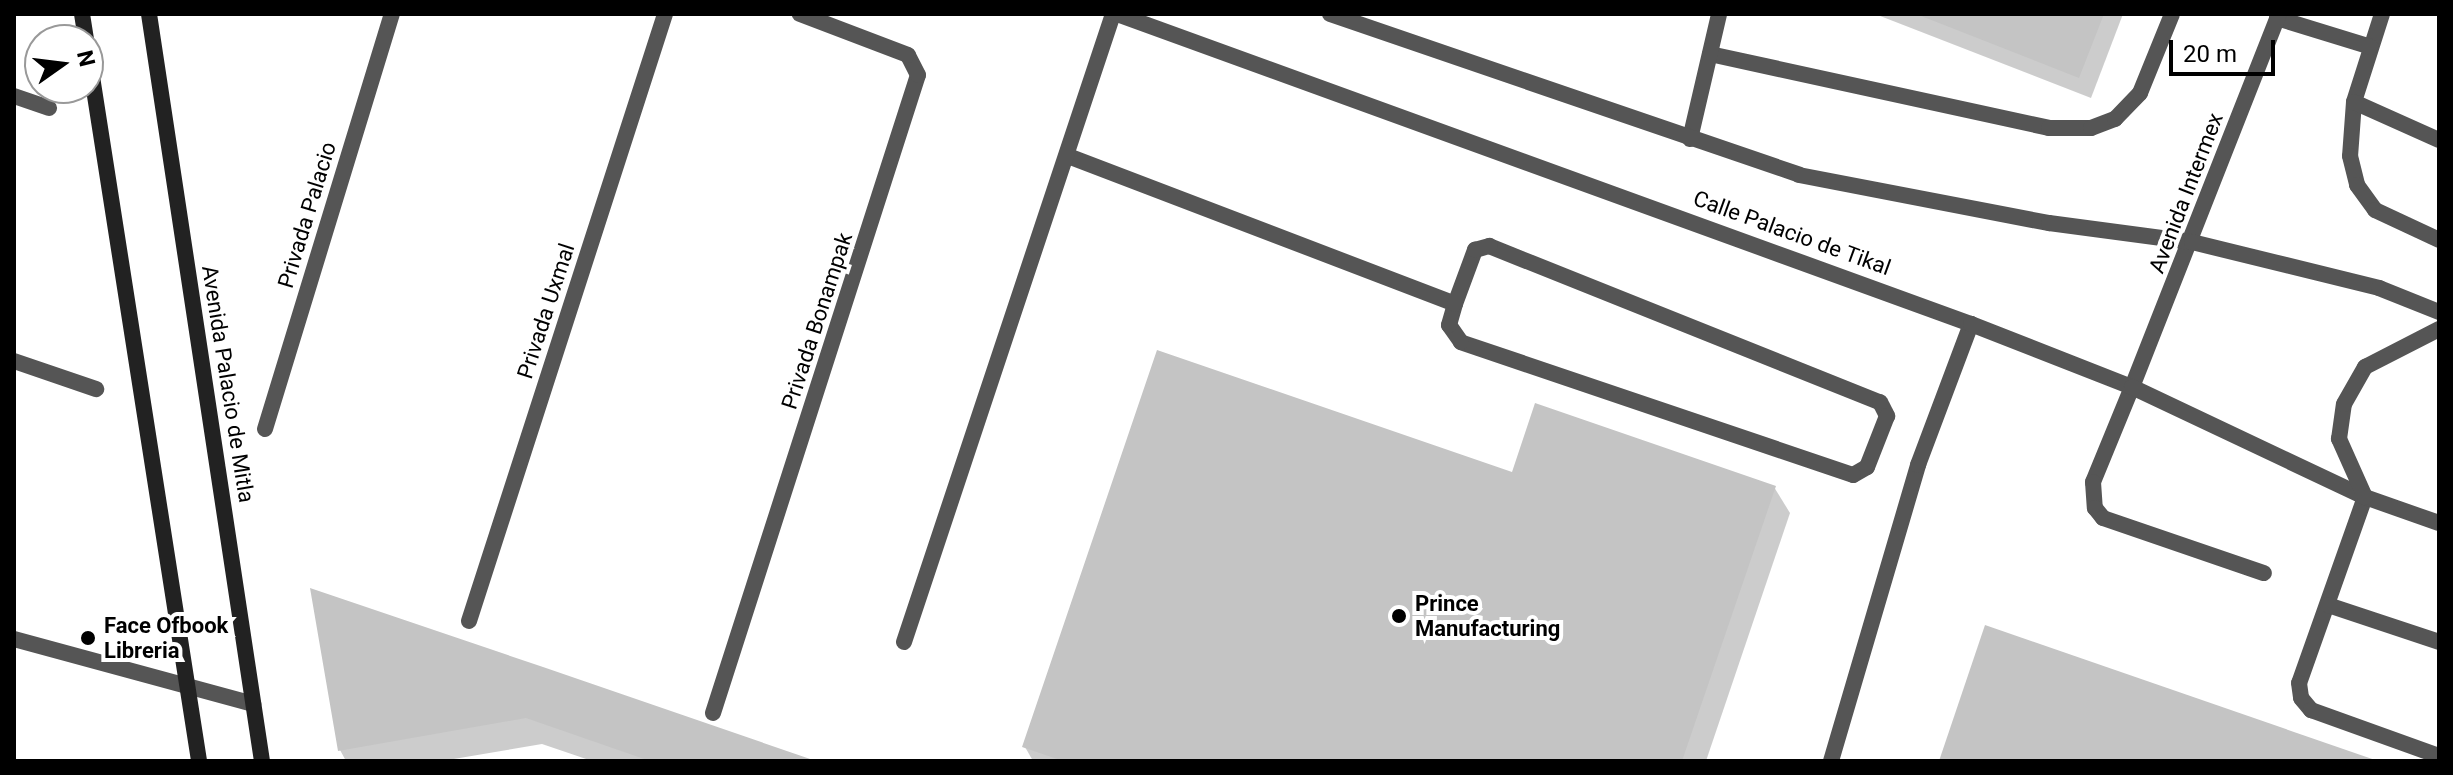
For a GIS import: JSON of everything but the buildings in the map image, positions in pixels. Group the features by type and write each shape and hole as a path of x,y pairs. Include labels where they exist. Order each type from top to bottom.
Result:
{"main road":[{"name":"Avenida Palacio de Mitla","path":"149,14 262,761"},
{"path":"96,104 199,761"}],"street":[{"name":"Privada Palacio","path":"265,429 392,14"},
{"name":"Privada Uxmal","path":"469,621 665,14"},
{"name":"Privada Bonampak","path":"713,713 918,75 908,55 800,14"},
{"path":"904,642 1115,14"},
{"name":"Calle Palacio de Tikal","path":"1115,14 1971,324 2132,387 2365,497 2439,523"},
{"path":"1330,14 1799,175 1919,200 2192,242 2379,288 2439,312"},
{"path":"1690,139 1719,14"},
{"path":"1710,54 2049,128 2091,128 2115,119 2140,93 2172,14"},
{"path":"2382,14 2354,102 2350,156 2357,185 2375,210 2439,240"},
{"path":"2278,16 2371,47"},
{"name":"Avenida Intermex","path":"2264,573 2103,518 2095,508 2093,482 2192,242 2278,16"},
{"path":"14,96 49,108"},
{"path":"2354,102 2439,140"},
{"path":"1068,156 1455,304"},
{"path":"1489,246 1880,402 1887,416 1867,467 1853,475 1461,342 1449,325 1455,304 1475,250 1489,246"},
{"path":"1831,761 1918,465 1971,324"},
{"path":"2439,329 2365,367 2344,404 2339,439 2365,497 2299,683 2311,710 2439,756"},
{"path":"14,361 96,389"},
{"path":"2328,605 2439,642"},
{"path":"14,639 253,704"}],"place":[{"name":"Prince Manufacturing","path":"1399,616"},
{"name":"Face Ofbook Libreria","path":"88,638"}]}
